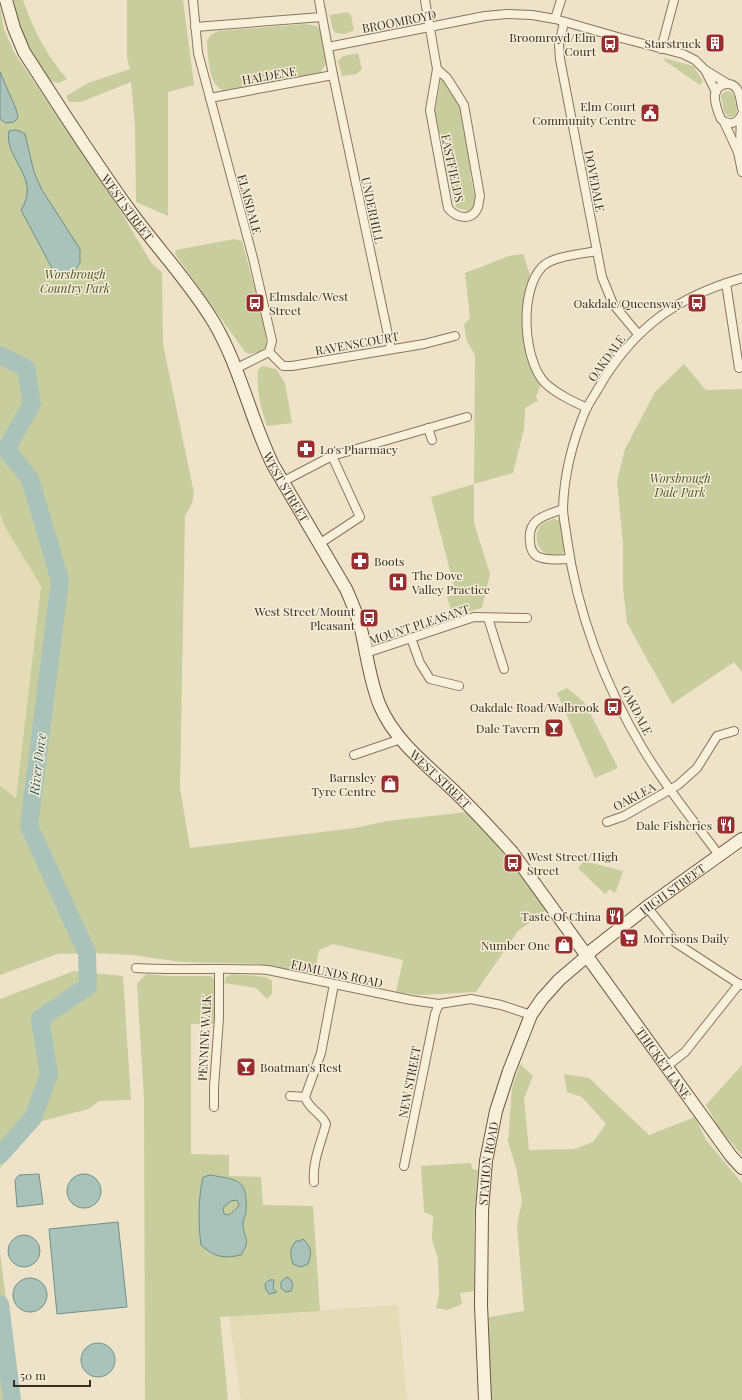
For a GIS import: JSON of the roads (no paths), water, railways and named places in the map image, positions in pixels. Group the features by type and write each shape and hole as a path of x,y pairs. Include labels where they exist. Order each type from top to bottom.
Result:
{"main road":[{"name":"WEST STREET","path":"6,0 14,28 24,52 111,184 132,214 193,292 212,320 225,343 237,368 266,451 282,482 346,590 355,610 372,682 380,707 392,728 401,739 483,820 512,852 587,956"},
{"name":"HIGH STREET","path":"587,956 591,951 647,907 742,839"},
{"name":"STATION ROAD","path":"485,1400 481,1313 482,1211 486,1161 496,1111 509,1071 531,1015 542,999 559,980 587,956"},
{"name":"THICKET LANE","path":"587,956 731,1156 742,1168"}],"street":[{"name":"ELMSDALE","path":"193,0 198,52 252,258 272,341 269,352"},
{"name":"UNDERHILL","path":"319,0 333,75 391,349"},
{"name":"EASTFIELDS","path":"425,0 438,69 430,110 448,208 454,214 466,217 473,213 478,207 480,196 464,105 447,78 438,69"},
{"path":"555,19 561,0"},
{"path":"661,49 674,0"},
{"name":"BROOMROYD","path":"328,47 485,16 507,14 532,15 555,19 684,54 690,57 705,70 728,84 732,84 740,91"},
{"path":"195,27 322,17"},
{"name":"DOVEDALE","path":"564,22 559,45 560,60 602,277 613,304 638,334"},
{"name":"BROOMROYD","path":"705,70 716,92"},
{"name":"HALDENE","path":"210,98 333,75"},
{"path":"728,84 720,86 715,96 719,116 724,122 738,152 742,172"},
{"path":"740,91 742,108"},
{"path":"724,122 736,123 742,116"},
{"path":"738,152 742,116"},
{"path":"587,408 558,394 544,382 534,364 528,344 526,320 533,279 542,267 554,260 597,251"},
{"name":"OAKDALE","path":"719,855 670,790 643,750 617,702 590,636 570,559 563,509 568,466 575,439 587,408 611,368 638,334 671,309 692,297 726,282 742,278"},
{"path":"726,282 739,368"},
{"name":"RAVENSCOURT","path":"269,352 283,366 292,366 424,344 455,336"},
{"path":"237,368 269,352"},
{"path":"282,482 332,456 467,417"},
{"path":"428,428 432,440"},
{"path":"319,544 360,517 332,456"},
{"path":"563,509 541,517 534,522 529,535 530,546 533,553 538,557 546,559 570,559"},
{"name":"MOUNT PLEASANT","path":"366,653 474,617 527,618"},
{"path":"488,618 504,669"},
{"path":"411,638 420,663 430,679 459,686"},
{"name":"OAKLEA","path":"607,822 624,816 678,785 697,768 717,736 734,730"},
{"path":"354,755 401,739"},
{"path":"647,907 676,943 740,985 685,1052 667,1066"},
{"name":"EDMUNDS ROAD","path":"136,968 168,970 268,970 411,1000 439,1004 471,999 501,1005 531,1015"},
{"name":"PENNINE WALK","path":"214,1107 219,1018 219,970"},
{"path":"314,1182 315,1165 326,1124 322,1116 308,1106 305,1097 321,1053 334,984"},
{"name":"NEW STREET","path":"404,1166 435,1014 439,1004"},
{"path":"290,1096 305,1097"}],"water":[{"path":"0,72 16,109 18,118 14,122 6,123 2,121 0,117"},
{"path":"15,130 25,134 34,172 42,190 80,249 80,263 76,269 68,274 54,272 21,210 26,199 27,188 25,178 11,150 9,141 9,131"},
{"path":"39,1174 43,1204 17,1207 15,1180 19,1175"},
{"path":"81,1174 87,1174 96,1179 100,1185 100,1197 96,1203 87,1208 81,1208 72,1203 67,1194 67,1188 72,1179"},
{"path":"210,1175 228,1178 240,1183 243,1187 246,1201 246,1213 243,1220 243,1228 246,1245 241,1255 229,1257 219,1256 210,1252 201,1245 199,1211 203,1177","holes":["237,1200 239,1205 229,1215 224,1214 223,1208 231,1201"]},
{"path":"118,1222 127,1307 57,1314 49,1229"},
{"path":"21,1235 27,1235 36,1239 40,1251 36,1263 27,1267 21,1267 12,1263 8,1254 8,1248 12,1239"},
{"path":"303,1239 310,1248 311,1254 308,1264 301,1267 293,1264 291,1252 296,1241"},
{"path":"287,1277 291,1280 293,1285 291,1291 286,1292 281,1288 281,1282"},
{"path":"30,1278 42,1283 47,1295 42,1307 30,1312 18,1307 13,1295 18,1283"},
{"path":"269,1280 274,1280 273,1289 277,1292 269,1294 266,1290 265,1284"},
{"path":"98,1343 110,1348 115,1360 110,1372 98,1377 86,1372 81,1360 86,1348"}],"waterway":[{"name":"River Dove","path":"0,355 26,368 32,404 6,449 30,479 60,580 29,826 87,953 88,986 40,1019 49,1074 33,1118 0,1155"},
{"name":"River Dove","path":"0,1304 12,1400"}],"place":[{"name":"Starstruck","path":"715,43"},
{"name":"Broomroyd/Elm Court","path":"610,44"},
{"name":"Elm Court Community Centre","path":"650,113"},
{"name":"Elmsdale/West Street","path":"255,303"},
{"name":"Oakdale/Queensway","path":"697,303"},
{"name":"Lo's Pharmacy","path":"306,449"},
{"name":"Boots","path":"360,561"},
{"name":"The Dove Valley Practice","path":"398,582"},
{"name":"West Street/Mount Pleasant","path":"369,618"},
{"name":"Oakdale Road/Walbrook","path":"613,707"},
{"name":"Dale Tavern","path":"554,728"},
{"name":"Barnsley Tyre Centre","path":"390,784"},
{"name":"Dale Fisheries","path":"726,825"},
{"name":"West Street/High Street","path":"513,863"},
{"name":"Taste Of China","path":"615,916"},
{"name":"Morrisons Daily","path":"629,938"},
{"name":"Number One","path":"564,945"},
{"name":"Boatman's Rest","path":"246,1067"}],"park label":[{"name":"Worsbrough Country Park","path":"75,281"},
{"name":"Worsbrough Dale Park","path":"680,485"}]}
